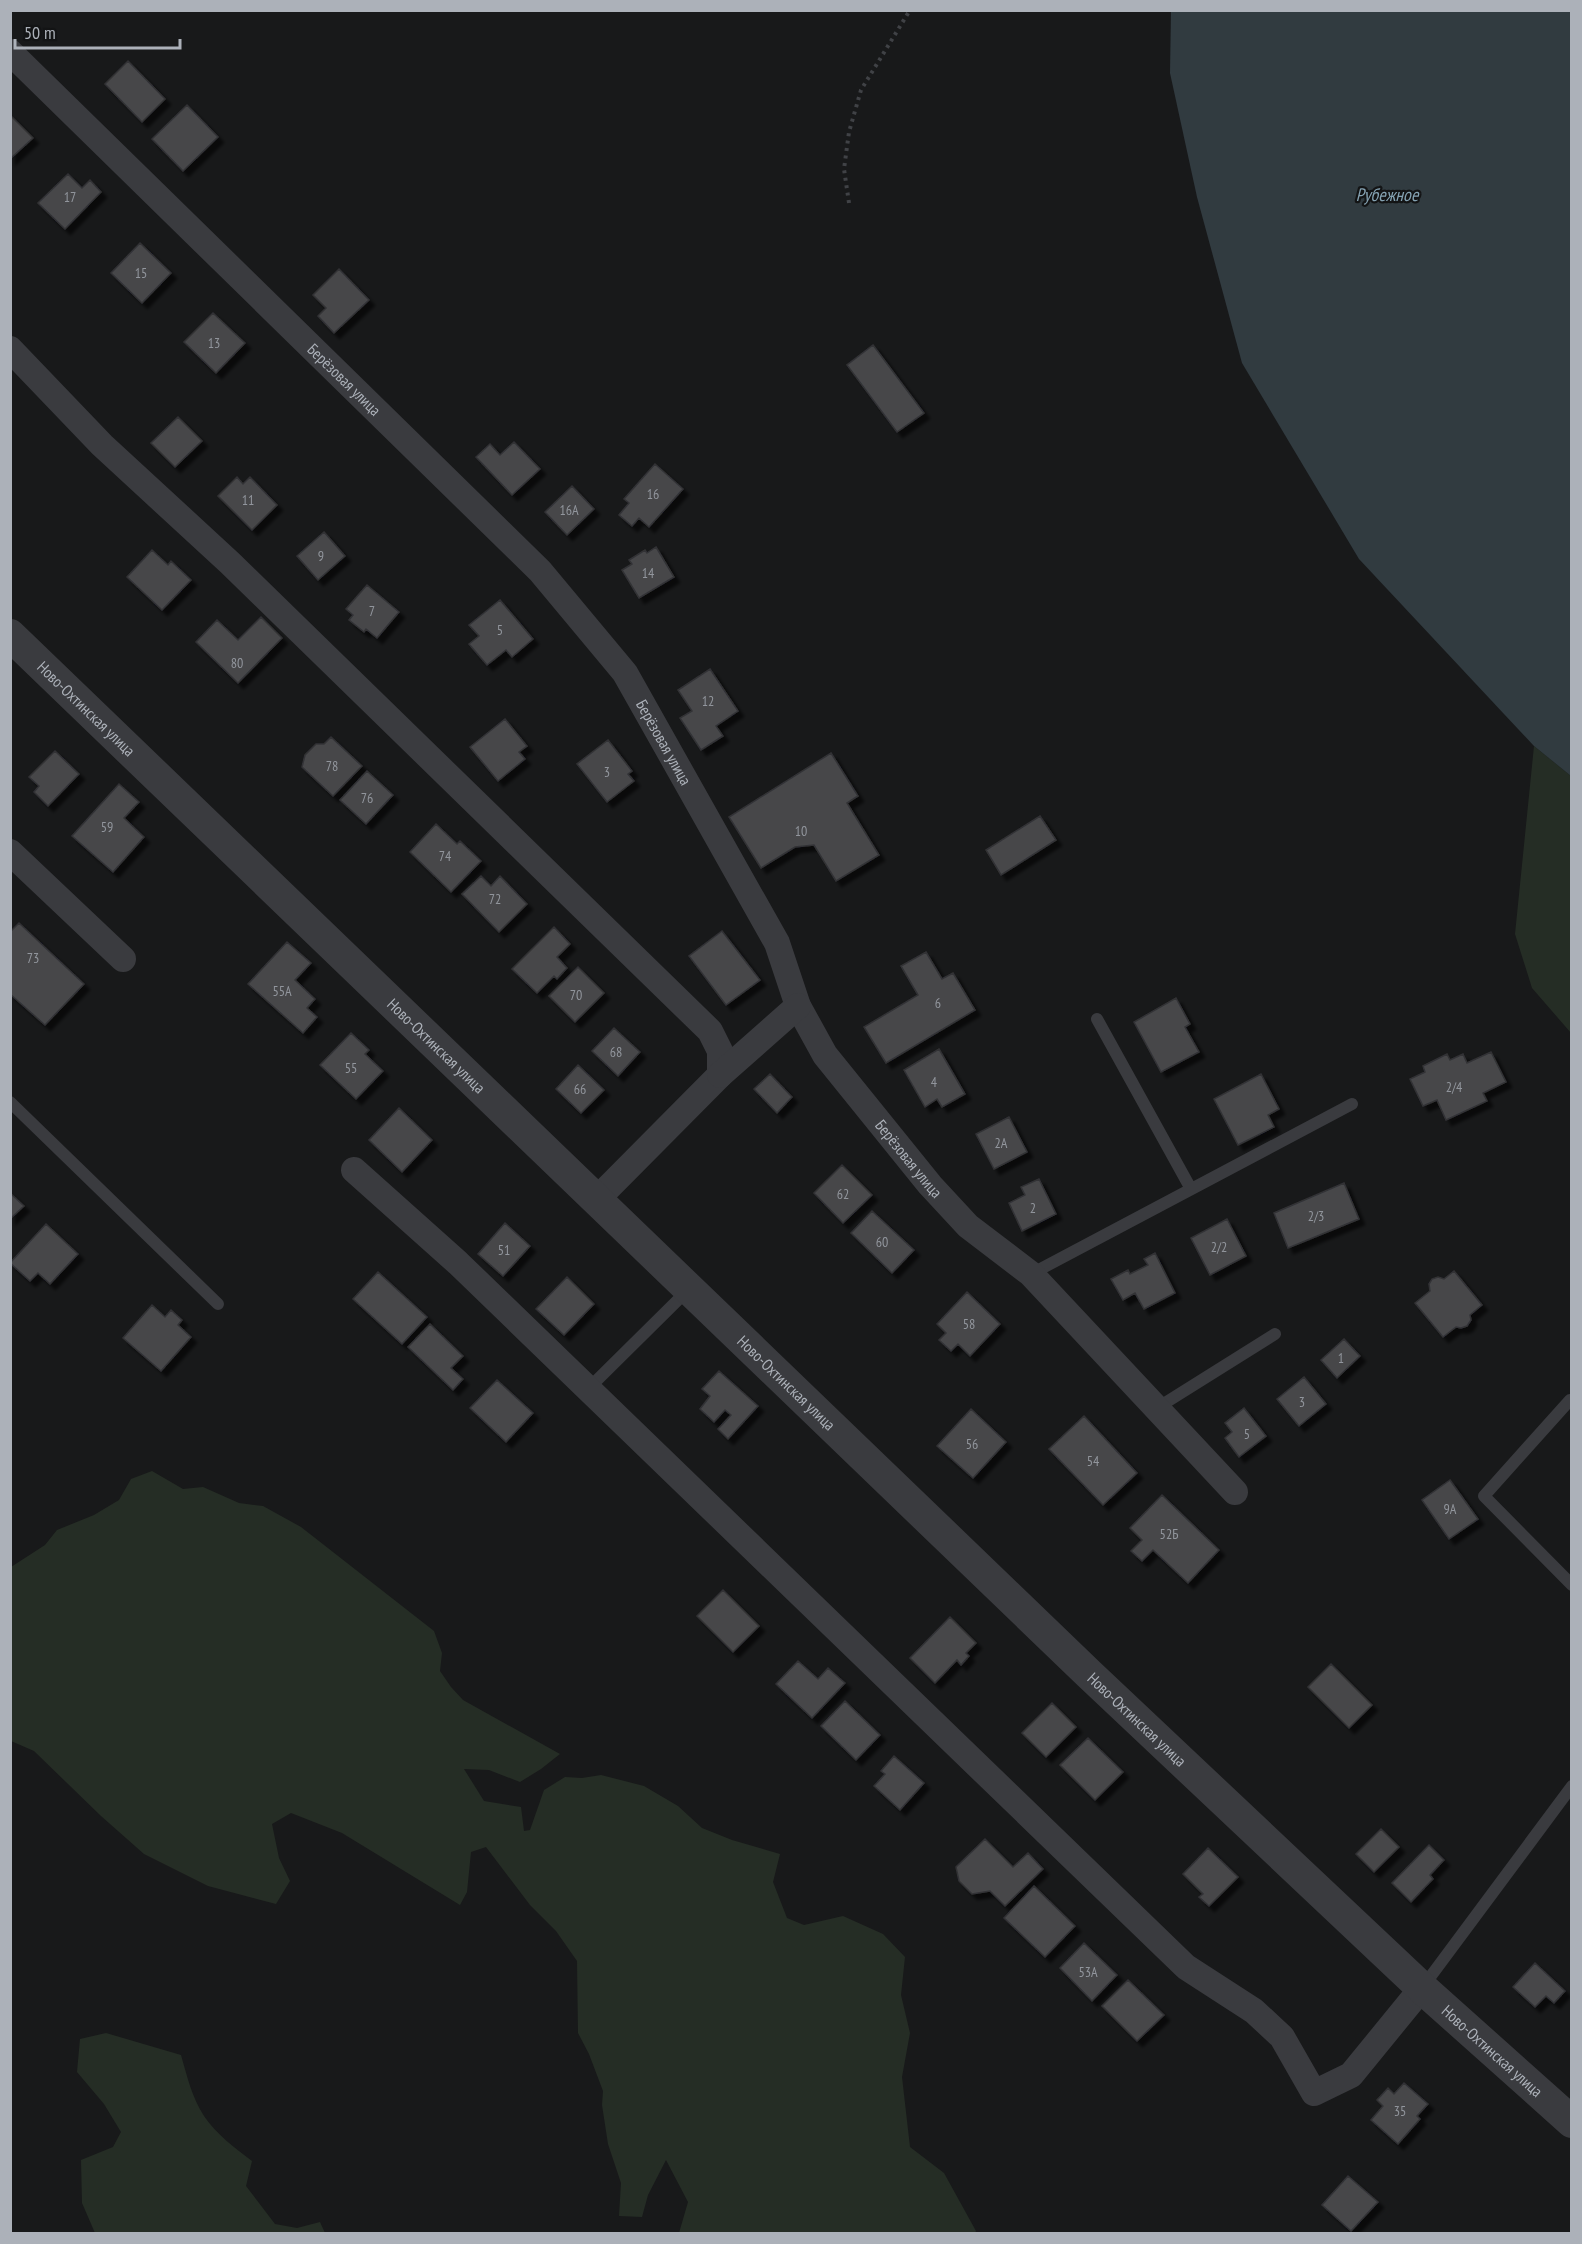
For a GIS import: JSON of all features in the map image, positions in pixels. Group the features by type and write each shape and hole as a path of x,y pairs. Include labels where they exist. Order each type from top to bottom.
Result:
{"street":[{"name":"Берёзовая улица","path":"10,52 540,571 625,673 777,943 798,1006 825,1055 930,1185 968,1226 1031,1274 1235,1492"},
{"path":"10,349 102,445 230,563 710,1031 720,1051 720,1075"},
{"name":"Ново-Охтинская улица","path":"10,635 598,1198 688,1289 1089,1674 1422,1988 1572,2122"},
{"path":"10,852 123,959"},
{"path":"598,1198 720,1075 798,1006"},
{"path":"354,1170 458,1263 1186,1967 1254,2011 1282,2037 1314,2093 1351,2075 1422,1988"}],"lane":[{"path":"1097,1019 1191,1189"},
{"path":"10,1102 218,1304"},
{"path":"1031,1274 1352,1104"},
{"path":"587,1390 688,1289"},
{"path":"1157,1408 1275,1334"},
{"path":"1570,1400 1484,1496 1572,1585"},
{"path":"1422,1988 1572,1786"}],"path":[{"path":"849,203 844,169 849,132 861,90 910,10"}],"shaded area":[{"path":"1534,746 1571,776 1571,1033 1532,988 1515,934"},
{"path":"152,1471 183,1489 203,1487 239,1503 263,1506 301,1527 434,1631 442,1653 440,1671 463,1700 560,1754 520,1782 489,1770 464,1769 484,1801 521,1807 524,1831 530,1830 544,1790 565,1777 582,1778 601,1775 644,1786 678,1806 702,1828 732,1840 780,1854 773,1882 787,1918 804,1925 843,1916 883,1934 905,1957 901,1995 910,2033 902,2077 910,2147 944,2173 976,2231 975,2233 679,2233 688,2202 666,2160 648,2195 642,2217 619,2216 621,2183 608,2144 602,2105 603,2091 578,2033 577,1961 556,1931 530,1905 486,1847 471,1852 467,1892 460,1905 342,1833 291,1813 272,1824 279,1858 290,1881 276,1904 208,1886 144,1854 34,1751 11,1741 11,1567 45,1545 57,1530 94,1515 119,1500 131,1479"},
{"path":"106,2033 181,2055 193,2094 204,2116 220,2135 252,2161 246,2186 275,2224 297,2228 320,2222 325,2233 95,2233 82,2203 81,2160 113,2147 121,2132 104,2104 77,2072 80,2039"}],"water":[{"name":"Рубежное","path":"1171,11 1571,11 1571,776 1534,746 1359,559 1242,363 1197,197 1170,73"}],"building":[{"path":"128,61 165,99 142,122 105,84"},
{"path":"187,105 218,137 183,171 152,139"},
{"path":"10,115 33,138 10,159"},
{"path":"68,174 82,188 90,180 101,192 65,229 38,203"},
{"path":"140,243 171,273 142,303 111,273"},
{"path":"339,269 369,300 334,333 318,316 326,308 313,295"},
{"path":"213,313 245,343 216,373 184,342"},
{"path":"873,345 924,413 897,432 847,365"},
{"path":"178,417 202,441 175,467 151,443"},
{"path":"514,442 540,469 512,495 476,457 490,444 500,455"},
{"path":"655,464 683,489 649,527 639,518 632,526 619,515 629,503 624,499"},
{"path":"237,477 243,484 250,477 277,505 252,530 218,496"},
{"path":"572,486 594,509 567,535 545,512"},
{"path":"324,532 345,556 318,580 297,556"},
{"path":"656,547 674,577 639,598 622,570 632,564 629,560 645,550 647,553"},
{"path":"152,550 168,565 171,561 191,580 162,610 127,577"},
{"path":"367,585 399,612 377,638 366,629 364,632 349,620 353,615 346,609"},
{"path":"500,600 533,639 512,657 506,650 487,665 469,644 479,636 469,625"},
{"path":"261,617 282,638 238,683 196,642 217,620 238,640"},
{"path":"710,669 738,711 716,726 723,736 701,750 680,718 692,711 678,690"},
{"path":"505,719 527,746 519,752 525,759 498,781 470,747"},
{"path":"331,737 362,766 333,796 302,767 305,755 316,744 324,744"},
{"path":"608,740 632,771 628,774 634,781 607,802 577,764"},
{"path":"55,751 79,774 48,806 34,792 39,786 29,777"},
{"path":"831,753 858,796 847,803 879,855 836,881 814,845 795,847 761,868 729,817"},
{"path":"367,771 393,795 366,824 340,800"},
{"path":"119,784 139,802 124,818 144,837 113,872 72,836"},
{"path":"1040,816 1056,840 1001,875 986,850"},
{"path":"436,824 457,844 460,841 481,861 451,892 410,852"},
{"path":"481,876 491,886 500,876 527,904 499,932 462,894"},
{"path":"19,923 84,984 45,1025 10,994 10,932"},
{"path":"554,927 570,944 557,957 567,968 557,979 554,976 537,993 512,969"},
{"path":"722,931 760,980 726,1005 689,956"},
{"path":"287,942 311,963 295,980 315,999 307,1008 317,1017 303,1033 248,984"},
{"path":"926,952 942,979 953,973 975,1010 886,1063 864,1027 918,995 901,966"},
{"path":"578,967 604,993 575,1022 549,996"},
{"path":"1176,998 1190,1024 1185,1027 1199,1052 1161,1072 1134,1022"},
{"path":"614,1028 640,1052 618,1076 592,1051"},
{"path":"351,1033 369,1050 365,1054 383,1071 356,1099 320,1065"},
{"path":"939,1049 965,1094 942,1107 937,1099 925,1107 904,1070"},
{"path":"1491,1052 1506,1082 1483,1093 1487,1101 1446,1120 1437,1100 1423,1106 1410,1079 1425,1072 1423,1066 1447,1054 1450,1060 1463,1054 1467,1063"},
{"path":"578,1065 604,1090 581,1113 556,1089"},
{"path":"770,1074 792,1097 777,1113 754,1089"},
{"path":"1261,1074 1279,1109 1268,1115 1274,1127 1238,1145 1214,1099"},
{"path":"399,1108 432,1140 402,1172 369,1140"},
{"path":"1009,1117 1027,1152 994,1169 976,1134"},
{"path":"842,1165 872,1195 843,1223 814,1193"},
{"path":"1039,1179 1056,1214 1022,1231 1009,1203 1025,1195 1021,1187"},
{"path":"1344,1183 1359,1219 1288,1248 1274,1213"},
{"path":"10,1193 24,1206 10,1219"},
{"path":"872,1211 914,1250 892,1273 851,1233"},
{"path":"1227,1219 1246,1256 1210,1275 1191,1238"},
{"path":"505,1223 530,1246 503,1276 478,1254"},
{"path":"46,1224 78,1254 50,1284 38,1273 30,1281 10,1263"},
{"path":"1155,1253 1175,1293 1144,1309 1135,1293 1123,1300 1111,1279 1128,1270 1130,1274 1148,1265 1144,1259"},
{"path":"1454,1271 1482,1305 1470,1315 1471,1320 1467,1326 1456,1327 1443,1337 1415,1303 1430,1291 1429,1284 1432,1279 1438,1277 1444,1279"},
{"path":"378,1272 427,1317 402,1344 353,1299"},
{"path":"567,1277 594,1304 564,1335 536,1309"},
{"path":"967,1292 1000,1324 970,1356 958,1344 951,1351 939,1340 946,1333 937,1324"},
{"path":"152,1305 165,1317 171,1310 182,1320 178,1325 191,1337 161,1371 123,1338"},
{"path":"430,1324 463,1356 451,1368 463,1379 453,1390 408,1347"},
{"path":"1344,1339 1360,1356 1337,1378 1321,1360"},
{"path":"719,1371 758,1406 728,1439 718,1429 731,1415 725,1410 714,1422 700,1409 710,1396 702,1389"},
{"path":"1304,1377 1326,1404 1299,1426 1277,1399"},
{"path":"497,1380 533,1413 506,1442 470,1408"},
{"path":"1244,1408 1266,1436 1239,1457 1225,1438 1232,1432 1225,1423"},
{"path":"971,1409 1006,1442 973,1478 937,1446"},
{"path":"1084,1416 1137,1473 1103,1505 1049,1449"},
{"path":"1450,1480 1478,1519 1449,1539 1422,1500"},
{"path":"1162,1495 1219,1550 1188,1583 1153,1550 1142,1561 1131,1551 1142,1540 1130,1528"},
{"path":"723,1590 759,1626 733,1652 697,1616"},
{"path":"950,1617 976,1643 966,1653 969,1656 961,1665 957,1660 935,1683 910,1658"},
{"path":"798,1661 818,1679 828,1668 845,1683 812,1718 776,1684"},
{"path":"1331,1664 1372,1705 1349,1728 1308,1687"},
{"path":"845,1701 880,1735 856,1760 821,1726"},
{"path":"1052,1703 1076,1727 1046,1757 1022,1733"},
{"path":"1088,1738 1123,1772 1095,1800 1060,1765"},
{"path":"894,1756 924,1783 900,1810 874,1786 885,1774 881,1771"},
{"path":"1381,1829 1399,1847 1374,1872 1356,1854"},
{"path":"985,1839 1013,1867 1028,1853 1043,1869 1005,1906 990,1891 972,1894 959,1881 956,1867"},
{"path":"1429,1845 1444,1860 1430,1875 1433,1879 1411,1902 1392,1883"},
{"path":"1208,1848 1238,1877 1209,1906 1199,1897 1203,1894 1183,1874"},
{"path":"1034,1886 1075,1926 1045,1957 1004,1918"},
{"path":"1084,1943 1117,1975 1092,2001 1060,1968"},
{"path":"1535,1963 1565,1991 1554,2003 1546,1996 1535,2007 1513,1987"},
{"path":"1128,1980 1164,2015 1137,2041 1102,2006"},
{"path":"1404,2083 1428,2104 1417,2116 1420,2119 1398,2144 1371,2120 1383,2106 1377,2100 1388,2088 1394,2094"},
{"path":"1348,2176 1378,2202 1351,2231 1322,2205"}]}
